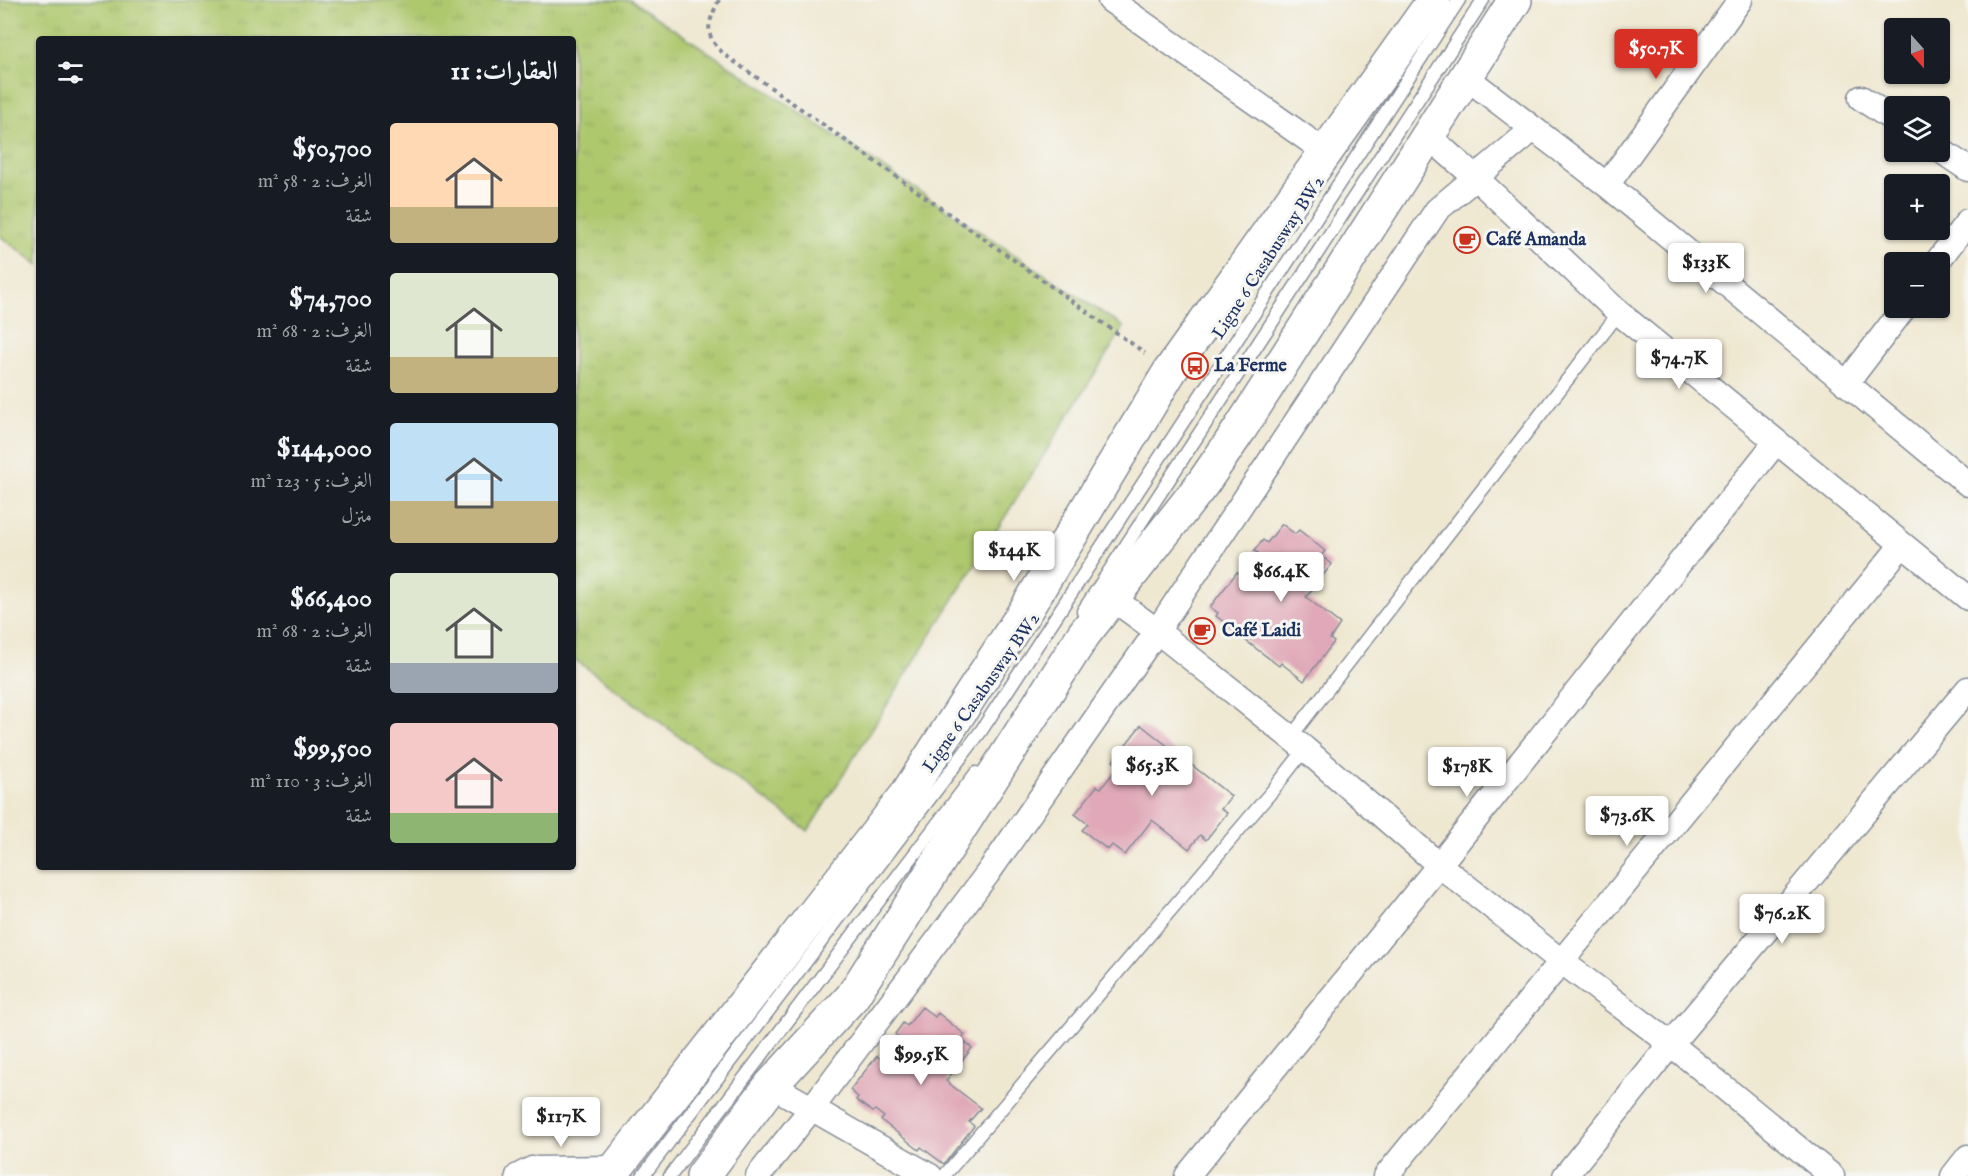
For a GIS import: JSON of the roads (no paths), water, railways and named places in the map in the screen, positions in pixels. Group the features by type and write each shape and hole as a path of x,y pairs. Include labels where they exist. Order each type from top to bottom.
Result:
{"main road":[{"path":"623,1173 905,797 1028,608 1170,371 1434,0"},
{"path":"703,1176 771,1085 852,997 1077,644 1203,483 1228,447 1515,0"}],"street":[{"path":"1110,0 1327,153"},
{"path":"1606,185 1740,0"},
{"path":"1466,77 1606,185 1968,484"},
{"path":"1862,98 1884,113"},
{"path":"758,1176 812,1108 988,873 1157,631 1437,210 1533,129"},
{"path":"1428,136 1619,312 1968,598"},
{"path":"1950,157 1968,169"},
{"path":"1945,252 1968,221"},
{"path":"1846,384 1896,318"},
{"path":"1187,1176 1439,866 1776,442"},
{"path":"1386,1176 1902,544"},
{"path":"1112,598 1298,743 1439,866 1671,1044 1832,1176"},
{"path":"1565,1176 1671,1044 1968,689"},
{"path":"771,1085 930,1176"},
{"path":"1953,1176 1968,1157"},
{"path":"518,1176 532,1169 623,1173"}],"lane":[{"name":"Ligne 6 Casabusway BW2","path":"623,1173 981,731 1459,0"},
{"name":"Ligne 6 Casabusway BW2","path":"1078,618 1483,0"},
{"path":"944,1176 1273,790 1298,743 1619,312"},
{"path":"670,1176 980,768"}],"place":[{"name":"Café Amanda","path":"1467,240"},
{"name":"La Ferme","path":"1195,366"},
{"name":"Café Laidi","path":"1202,631"}]}
